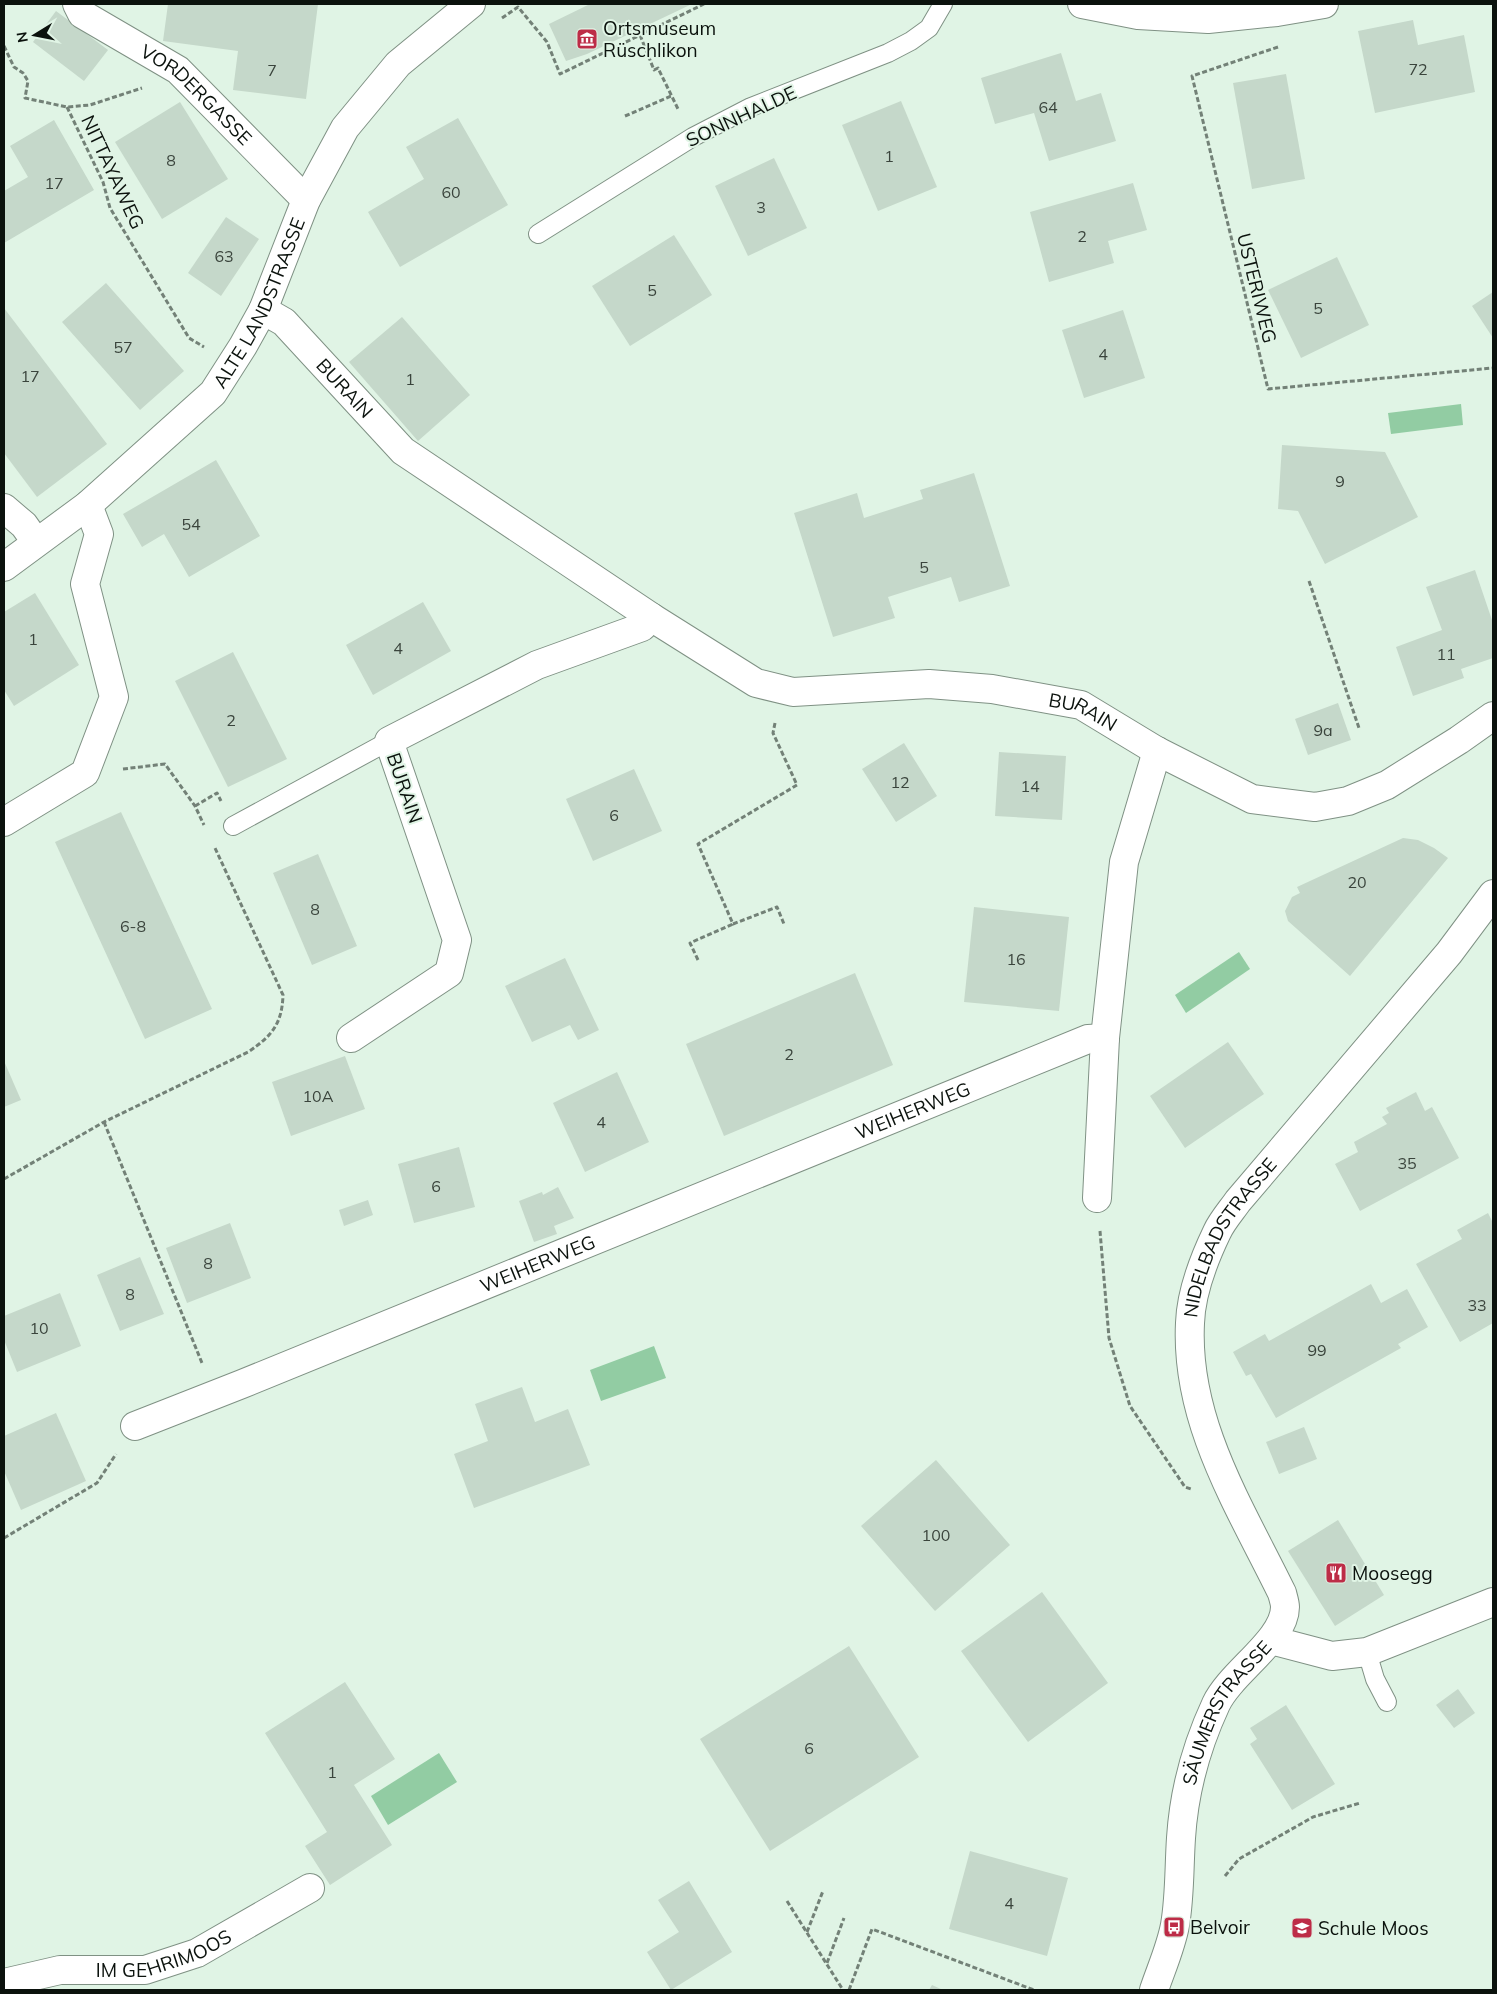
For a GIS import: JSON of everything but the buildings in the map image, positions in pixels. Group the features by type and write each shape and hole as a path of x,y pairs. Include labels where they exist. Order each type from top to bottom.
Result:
{"street":[{"name":"VORDERGASSE","path":"76,4 82,14 178,70 306,200"},
{"name":"ALTE LANDSTRASSE","path":"4,567 88,505 213,393 263,310 306,200 345,128 398,64 471,4"},
{"path":"1082,4 1138,16 1208,19 1277,12 1324,4"},
{"name":"BURAIN","path":"263,310 284,322 403,451 651,616 756,683 793,692 929,684 992,688 1081,705 1157,751 1252,799 1315,807 1348,801 1387,785 1459,740 1493,716"},
{"path":"4,822 86,773 114,697 84,584 99,534 88,505"},
{"path":"4,508 24,525 36,542"},
{"name":"BURAIN","path":"351,1038 448,972 457,940 389,741 537,665 642,627 651,616"},
{"path":"1097,1198 1105,1038 1124,862 1157,751"},
{"name":"NIDELBADSTRASSE","path":"1271,1640 1281,1626 1285,1607 1282,1592 1228,1488 1197,1401 1190,1356 1190,1321 1196,1288 1218,1231 1238,1201 1449,953 1493,894"},
{"name":"WEIHERWEG","path":"135,1426 1088,1039 1105,1038"},
{"name":"SÄUMERSTRASSE","path":"1154,1990 1174,1927 1180,1881 1181,1838 1186,1789 1202,1734 1222,1692 1271,1640 1332,1656 1367,1652 1493,1602"},
{"name":"IM GEHRIMOOS","path":"4,1983 60,1970 145,1970 197,1953 310,1888"}],"lane":[{"name":"SONNHALDE","path":"538,234 693,137 751,107 911,41 929,28 943,4"},
{"path":"233,826 389,741"},
{"path":"1367,1652 1375,1679 1387,1702"}],"path":[{"path":"501,19 518,7 547,42 560,74 704,4"},
{"path":"640,35 654,70 658,68 676,105"},
{"name":"USTERIWEG","path":"1278,41 1278,48 1192,76 1268,389 1493,368"},
{"name":"NITTAYAWEG","path":"4,46 14,67 28,81 25,98 68,107 103,182 110,208 189,338 205,348"},
{"path":"68,107 90,105 138,90 178,70"},
{"path":"625,116 671,96"},
{"path":"1308,581 1359,728"},
{"path":"733,924 698,844 798,785 774,737"},
{"path":"86,773 165,764 195,806 207,833"},
{"path":"4,1179 104,1122 248,1052 262,1043 271,1034 282,1012 283,995 212,842"},
{"path":"698,960 690,943 733,924 776,907 784,924"},
{"path":"104,1122 215,1395"},
{"path":"1097,1198 1109,1338 1130,1406 1185,1487"},
{"path":"4,1538 97,1483 135,1426"},
{"path":"1225,1876 1238,1859 1313,1817 1360,1803"},
{"path":"807,1933 823,1891"},
{"path":"787,1902 843,1990"},
{"path":"827,1964 844,1918"},
{"path":"849,1990 872,1929 1034,1990"}],"shaded area":[{"path":"1461,404 1463,425 1391,434 1388,413"},
{"path":"1239,952 1250,969 1186,1013 1175,995"},
{"path":"654,1346 666,1378 601,1401 590,1370"},
{"path":"439,1753 457,1782 388,1825 371,1796"}],"place":[{"name":"Ortsmuseum Rüschlikon","path":"587,39"},
{"name":"Moosegg","path":"1336,1573"},
{"name":"Belvoir","path":"1174,1927"},
{"name":"Schule Moos","path":"1302,1928"}]}
